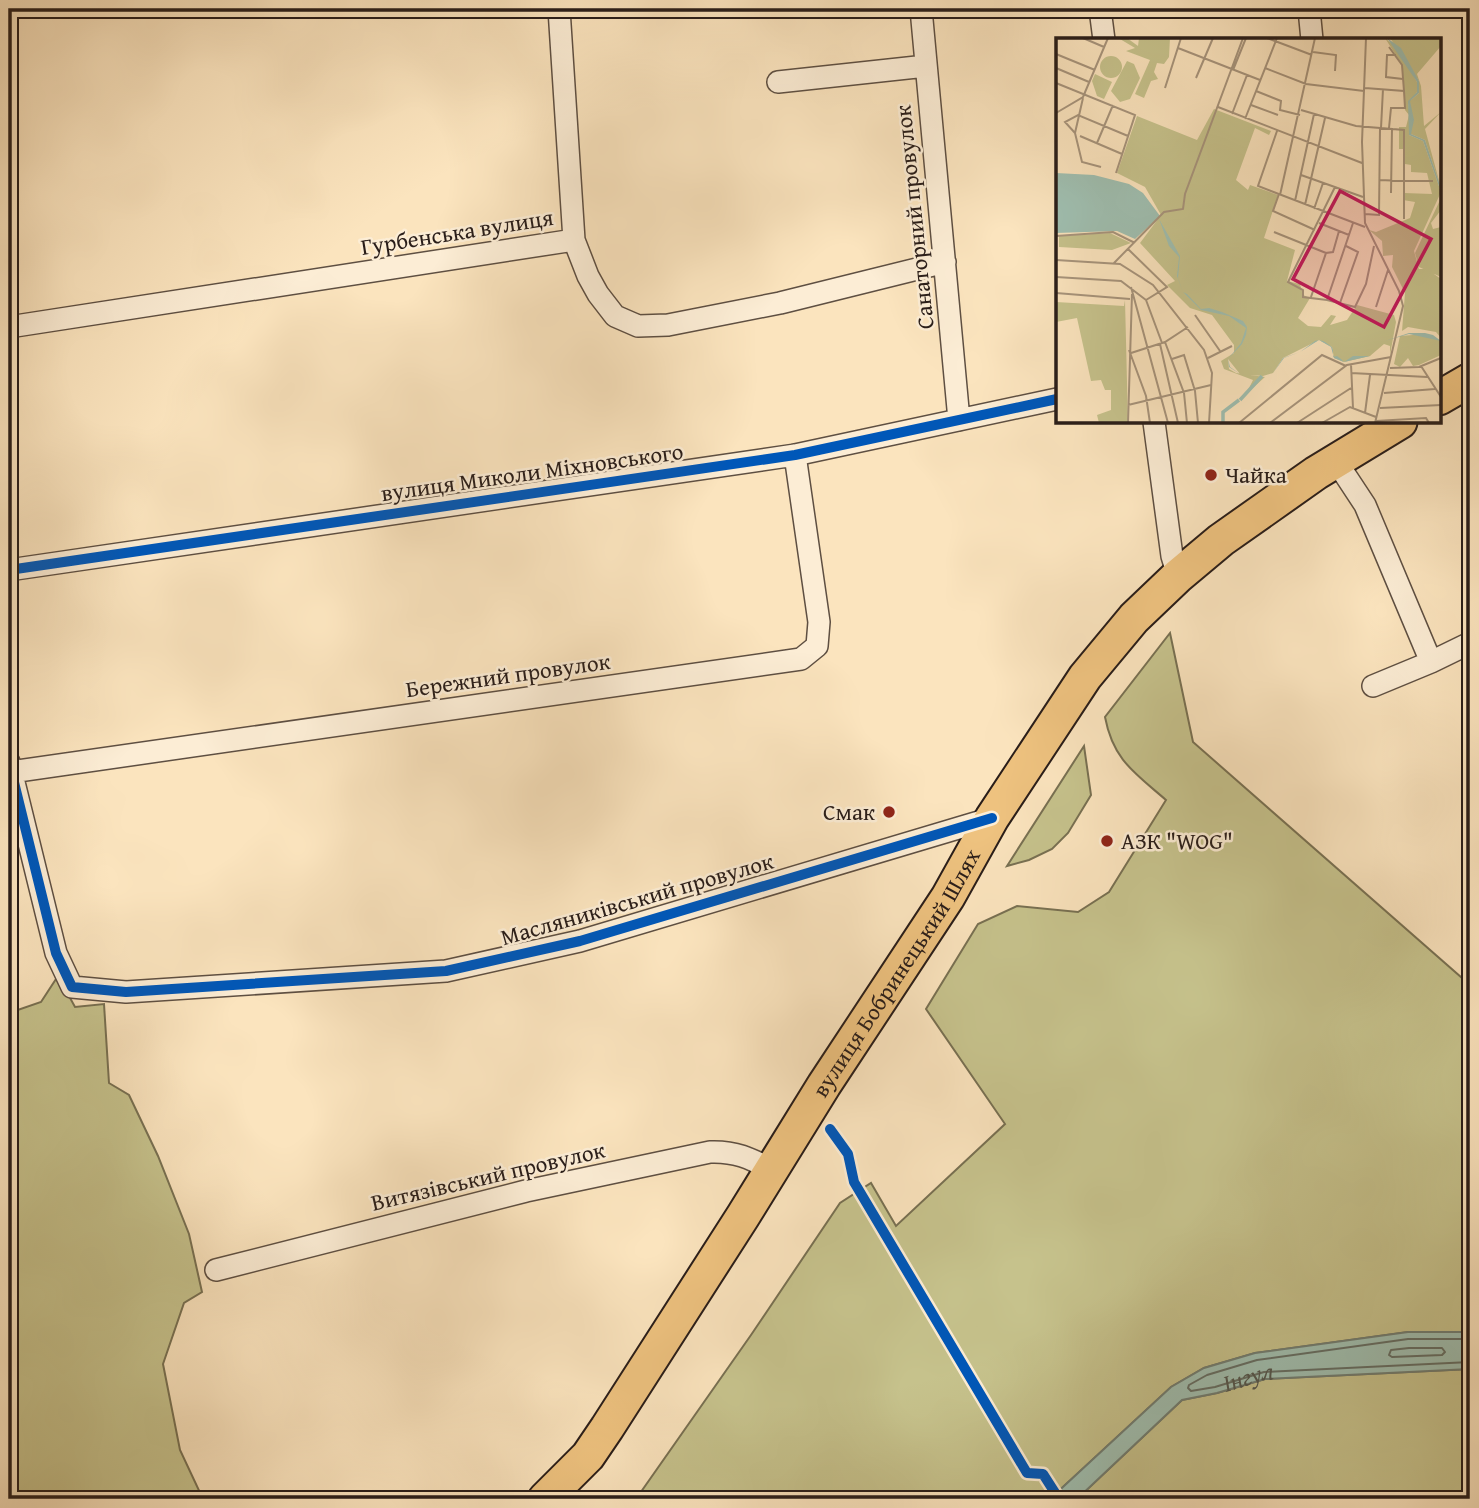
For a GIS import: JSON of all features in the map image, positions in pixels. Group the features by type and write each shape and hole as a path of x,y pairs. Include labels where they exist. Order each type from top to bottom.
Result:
{"main road":[{"path":"1440,397 1470,380"},
{"name":"вулиця Бобринецький Шлях","path":"545,1499 588,1456 948,897 992,818 1085,677 1134,618 1221,540 1316,473 1397,424"}],"street":[{"path":"559,9 574,240"},
{"name":"Санаторний провулок","path":"921,9 959,420"},
{"path":"1100,9 1104,38"},
{"path":"1309,9 1312,38"},
{"path":"778,82 926,66"},
{"name":"Гурбенська вулиця","path":"9,327 574,240 598,294 615,316 638,326 668,325 768,305 946,262"},
{"name":"вулиця Миколи Міхновського","path":"9,570 795,455 1056,399"},
{"path":"1154,424 1172,556 1178,576"},
{"name":"Бережний провулок","path":"10,767 801,659 817,646 820,622 795,455"},
{"path":"1336,461 1365,505 1431,662"},
{"path":"1373,686 1470,643"},
{"name":"Масляниківський провулок","path":"10,767 56,953 72,987 126,992 446,971 580,941 992,818"},
{"name":"Витязівський провулок","path":"216,1270 526,1191 710,1152 725,1151 745,1156 772,1170"}],"shaded area":[{"path":"1170,633 1193,742 1470,985 1470,1332 1408,1332 1255,1353 1204,1368 1171,1387 1050,1499 636,1499 840,1203 871,1183 896,1226 1005,1124 926,1009 978,924 1017,906 1078,912 1109,892 1166,800 1135,773 1120,755 1105,717"},
{"path":"1084,746 1091,795 1068,833 1052,849 1029,860 1007,866"},
{"path":"58,976 75,1007 104,1004 109,1083 129,1095 158,1156 189,1234 202,1292 184,1303 163,1364 180,1450 203,1499 9,1499 9,1013 41,1002"},
{"path":"1470,1369 1470,1499 1077,1499 1182,1400 1265,1379"}],"water":[{"name":"Інгул","path":"1408,1332 1470,1332 1470,1369 1265,1379 1182,1400 1077,1499 1050,1499 1171,1387 1204,1368 1255,1353"}],"cycle path":[{"path":"9,570 795,455 1056,399"},
{"path":"9,762 56,953 72,987 126,992 446,971 580,941 992,818"},
{"path":"830,1129 848,1154 854,1182 1027,1473 1043,1474 1059,1499"}],"place":[{"name":"Чайка","path":"1211,475"},
{"name":"Смак","path":"889,812"},
{"name":"АЗК \"WOG\"","path":"1107,841"}]}
